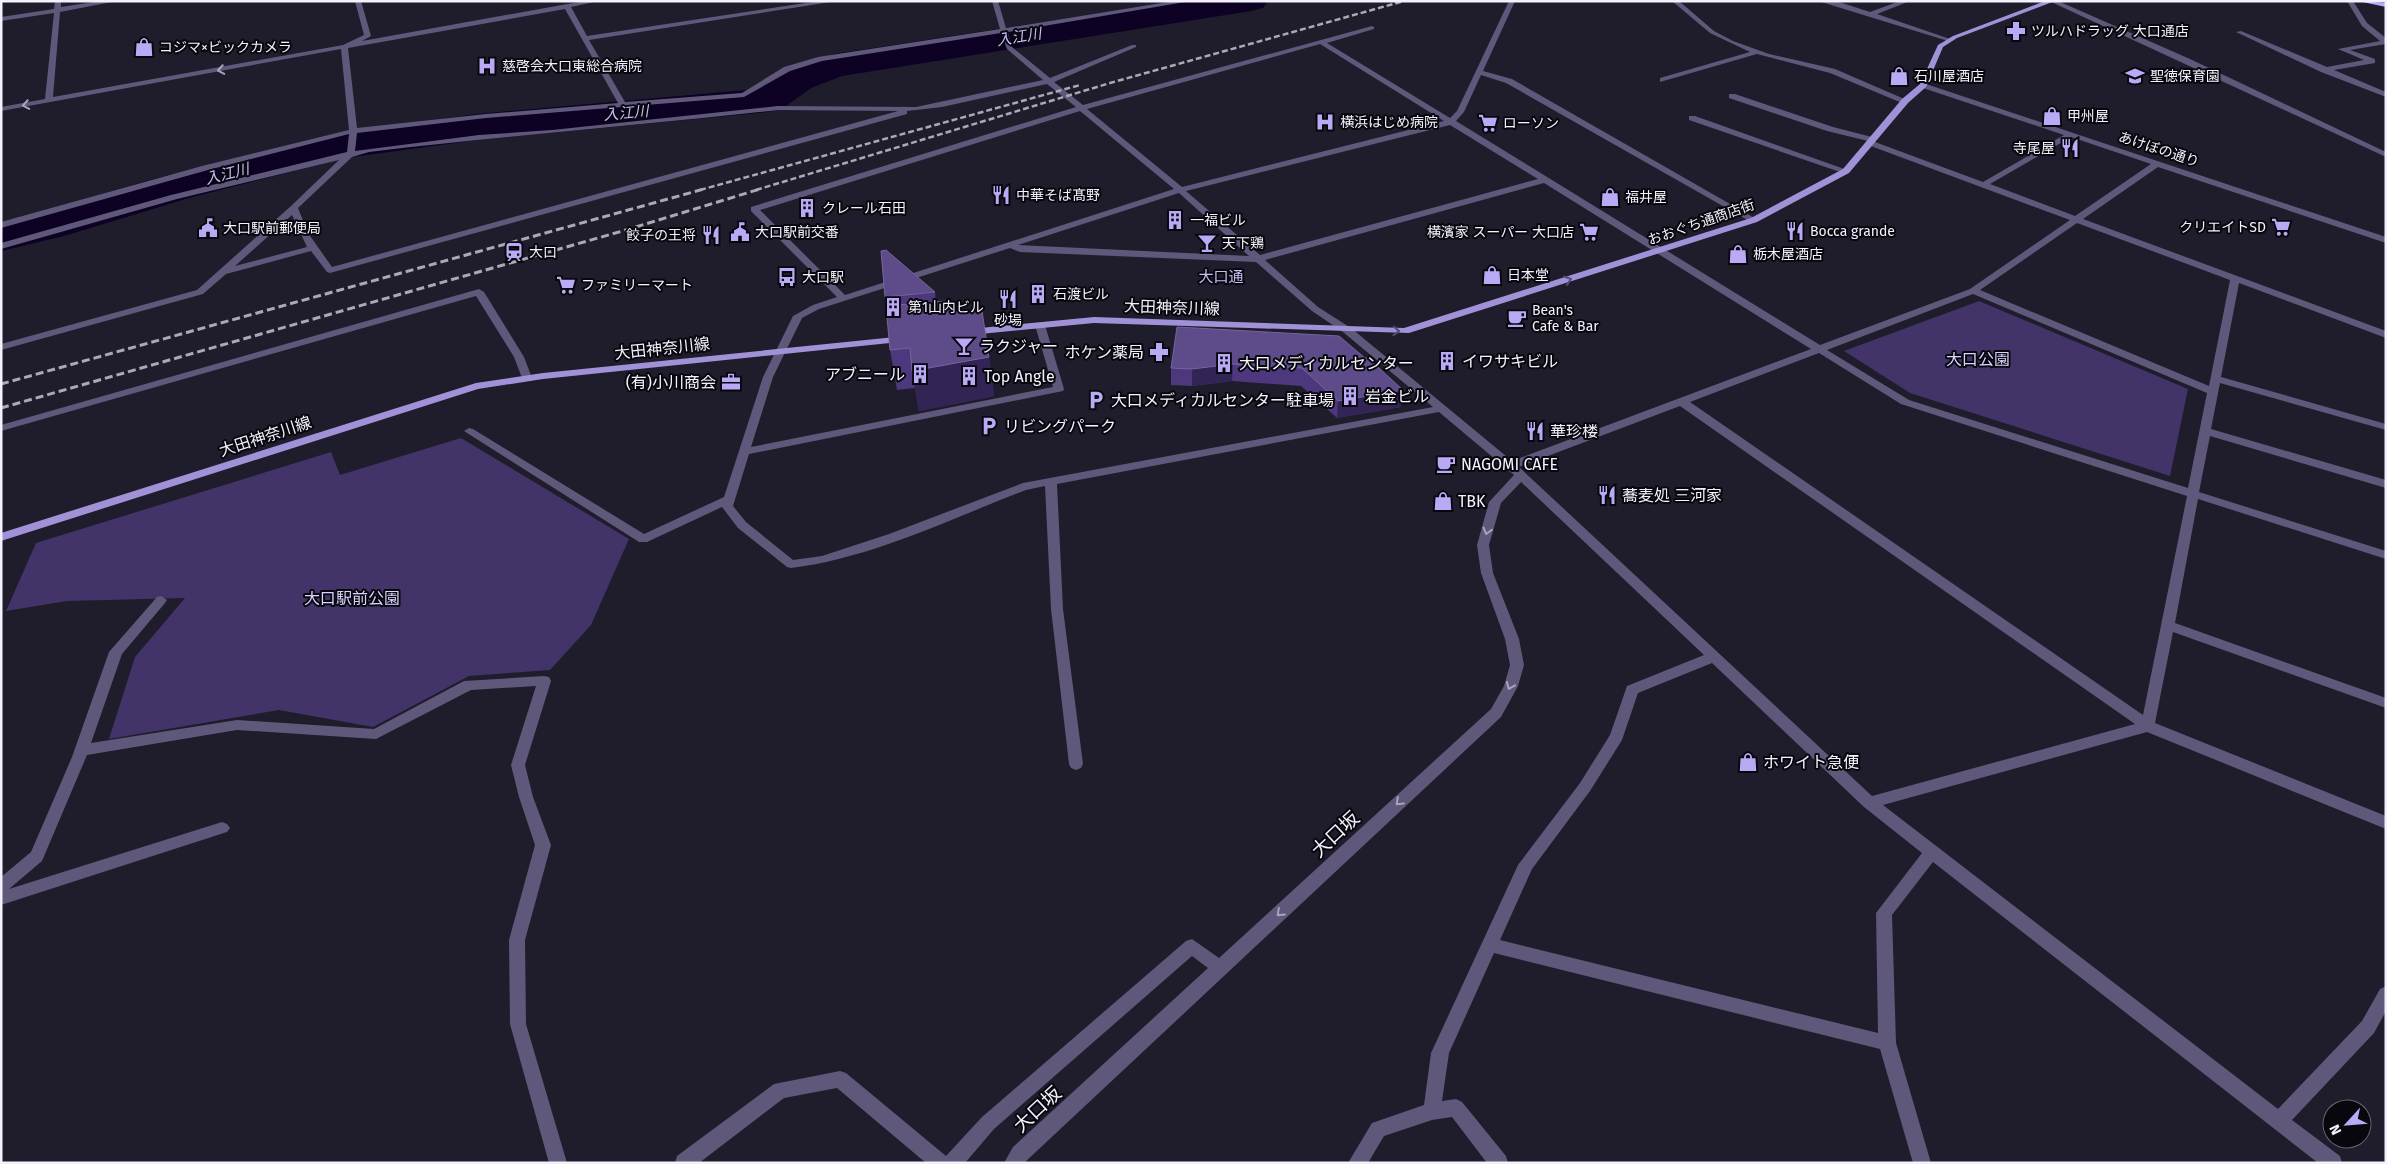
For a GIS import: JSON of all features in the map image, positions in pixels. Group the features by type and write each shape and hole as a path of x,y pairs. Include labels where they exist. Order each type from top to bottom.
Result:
{"highway":[{"path":"2362,1 2386,5"}],"main road":[{"name":"おおぐち通商店街","path":"1347,330 1405,332 1754,220 1846,171 1905,101 1923,85 1940,46 1950,40 2052,1"},
{"name":"大田神奈川線","path":"960,334 1094,320 1347,330"},
{"name":"大田神奈川線","path":"1,537 476,386 527,378 920,338"}],"street":[{"path":"49,97 58,1"},
{"path":"1,19 114,1"},
{"path":"358,1 368,36"},
{"path":"1,109 49,97 368,36 565,4 596,1"},
{"path":"586,38 834,1"},
{"path":"995,1 1008,46 1180,190 1315,309 1347,330 1516,471 1869,803 2333,1163"},
{"path":"1,225 205,168 353,133 486,116 744,95 787,69 821,59 1004,34 1188,1"},
{"path":"1442,408 1023,487 893,537 832,557 791,564 742,525 727,506 768,377 798,316 844,299 1180,190 1452,122 1460,112 1512,1"},
{"path":"1675,1 1712,32 1757,52 1832,71 1905,101"},
{"path":"1821,1 1841,3 1868,14 1950,40"},
{"path":"1868,14 1907,1"},
{"path":"2052,1 2187,61 2386,155"},
{"path":"2350,1 2360,21 2376,37 2386,42"},
{"path":"565,4 622,104"},
{"path":"1,102 49,97 344,47 565,4"},
{"path":"844,299 754,209 1081,108 1372,28"},
{"path":"2239,32 2386,95"},
{"path":"344,47 368,36"},
{"path":"2324,70 2372,61 2342,49 2386,42"},
{"path":"1323,43 1905,402 2386,555"},
{"path":"294,208 297,220 313,248 330,270 789,145 916,108 996,95 1049,82 1134,46"},
{"path":"1,348 185,298 200,292 224,272 350,154 353,133 344,47"},
{"path":"1663,80 1757,52"},
{"path":"1479,72 1509,81 1754,220"},
{"name":"あけぼの通り","path":"1923,85 2386,240"},
{"path":"1732,96 1872,142 2076,220 2384,333"},
{"path":"1,246 38,238 181,195 350,154 478,136 552,132 778,108 916,108"},
{"path":"1692,118 1846,171"},
{"path":"1983,185 2071,134"},
{"path":"1516,471 1681,401 1973,291 2158,163"},
{"path":"1011,245 1020,248 1257,258 1544,180"},
{"path":"224,272 313,248"},
{"path":"2148,726 2235,279"},
{"path":"1973,291 2213,392"},
{"path":"1,428 479,292 519,357 527,378"},
{"path":"744,452 1058,389 1040,325"},
{"path":"2216,378 2386,427"},
{"path":"1681,401 2148,726 2386,824"},
{"path":"469,431 643,539 729,499"},
{"path":"2206,431 2386,484"},
{"name":"大口坂","path":"1013,1163 1019,1153 1496,713 1511,686 1517,665 1512,639 1487,573 1483,545 1495,502 1516,471"},
{"path":"1051,482 1057,609 1076,764"},
{"path":"1,886 37,856 81,750 116,652 161,600"},
{"path":"2167,625 2386,703"},
{"path":"1432,1111 1440,1053 1526,865 1585,787 1617,736 1632,690 1713,657"},
{"path":"81,750 237,725 376,734 469,684 544,681 518,765 526,797 543,845 517,940 518,1024 558,1163"},
{"path":"1869,803 2148,726"},
{"path":"1,898 222,828"},
{"path":"1922,1163 1887,1043 1884,913 1932,852"},
{"path":"1490,945 1887,1043"},
{"path":"952,1163 988,1123 1192,946 1220,968"},
{"path":"2279,1121 2368,1027 2386,994"},
{"path":"684,1163 780,1090 840,1079 941,1163"},
{"path":"1357,1163 1378,1129 1432,1111 1456,1108 1499,1163"}],"green space":[{"name":"大口公園","path":"1979,301 2188,389 2170,476 1910,393 1844,351"},
{"name":"大口駅前公園","path":"461,438 629,539 591,625 550,670 469,676 373,727 279,710 109,739 135,657 185,598 67,601 6,611 36,543 331,452 340,475"}],"building":[{"path":"886,250 935,292 885,297 881,251"},
{"path":"945,301 959,314 982,311 989,357 912,371 910,348 890,350 886,306"},
{"path":"1177,327 1339,336 1365,358 1368,358 1403,390 1338,401 1302,368 1233,364 1192,369 1171,368"}],"waterway":[{"name":"入江川","path":"1,237 47,226 173,188 344,145 477,127 768,100 797,80 834,66 1251,1"}],"railway":[{"path":"756,190 1110,83 1404,1"},
{"path":"700,190 1080,85"},
{"path":"1,384 704,189"},
{"path":"1,408 626,230 760,189"}],"place":[{"name":"ツルハドラッグ 大口通店","path":"2016,31"},
{"name":"コジマ×ビックカメラ","path":"144,47"},
{"name":"慈啓会大口東総合病院","path":"487,66"},
{"name":"石川屋酒店","path":"1899,76"},
{"name":"聖徳保育園","path":"2135,76"},
{"name":"甲州屋","path":"2052,116"},
{"name":"横浜はじめ病院","path":"1325,122"},
{"name":"ローソン","path":"1488,123"},
{"name":"寺尾屋","path":"2070,148"},
{"name":"中華そば髙野","path":"1001,195"},
{"name":"福井屋","path":"1610,197"},
{"name":"クレール石田","path":"807,208"},
{"name":"一福ビル","path":"1175,220"},
{"name":"クリエイトSD","path":"2281,227"},
{"name":"大口駅前郵便局","path":"208,228"},
{"name":"Bocca grande","path":"1795,231"},
{"name":"大口駅前交番","path":"740,232"},
{"name":"横濱家 スーパー 大口店","path":"1589,232"},
{"name":"餃子の王将","path":"711,235"},
{"name":"天下鶏","path":"1207,243"},
{"name":"大口","path":"514,252"},
{"name":"栃木屋酒店","path":"1738,254"},
{"name":"日本堂","path":"1492,275"},
{"name":"大口駅","path":"787,277"},
{"name":"ファミリーマート","path":"566,285"},
{"name":"石渡ビル","path":"1038,294"},
{"name":"砂場","path":"1008,299"},
{"name":"第1山内ビル","path":"893,307"},
{"name":"Bean's Cafe & Bar","path":"1517,318"},
{"name":"ラクジャー","path":"964,346"},
{"name":"ホケン薬局","path":"1159,352"},
{"name":"イワサキビル","path":"1447,361"},
{"name":"大口メディカルセンター","path":"1224,363"},
{"name":"アブニール","path":"920,374"},
{"name":"Top Angle","path":"969,376"},
{"name":"(有)小川商会","path":"731,382"},
{"name":"岩金ビル","path":"1350,396"},
{"name":"大口メディカルセンター駐車場","path":"1096,400"},
{"name":"リビングパーク","path":"989,426"},
{"name":"華珍楼","path":"1535,431"},
{"name":"NAGOMI CAFE","path":"1446,464"},
{"name":"蕎麦処 三河家","path":"1607,495"},
{"name":"TBK","path":"1443,501"},
{"name":"ホワイト急便","path":"1748,762"}],"district":[{"name":"大口通","path":"1221,277"}]}
